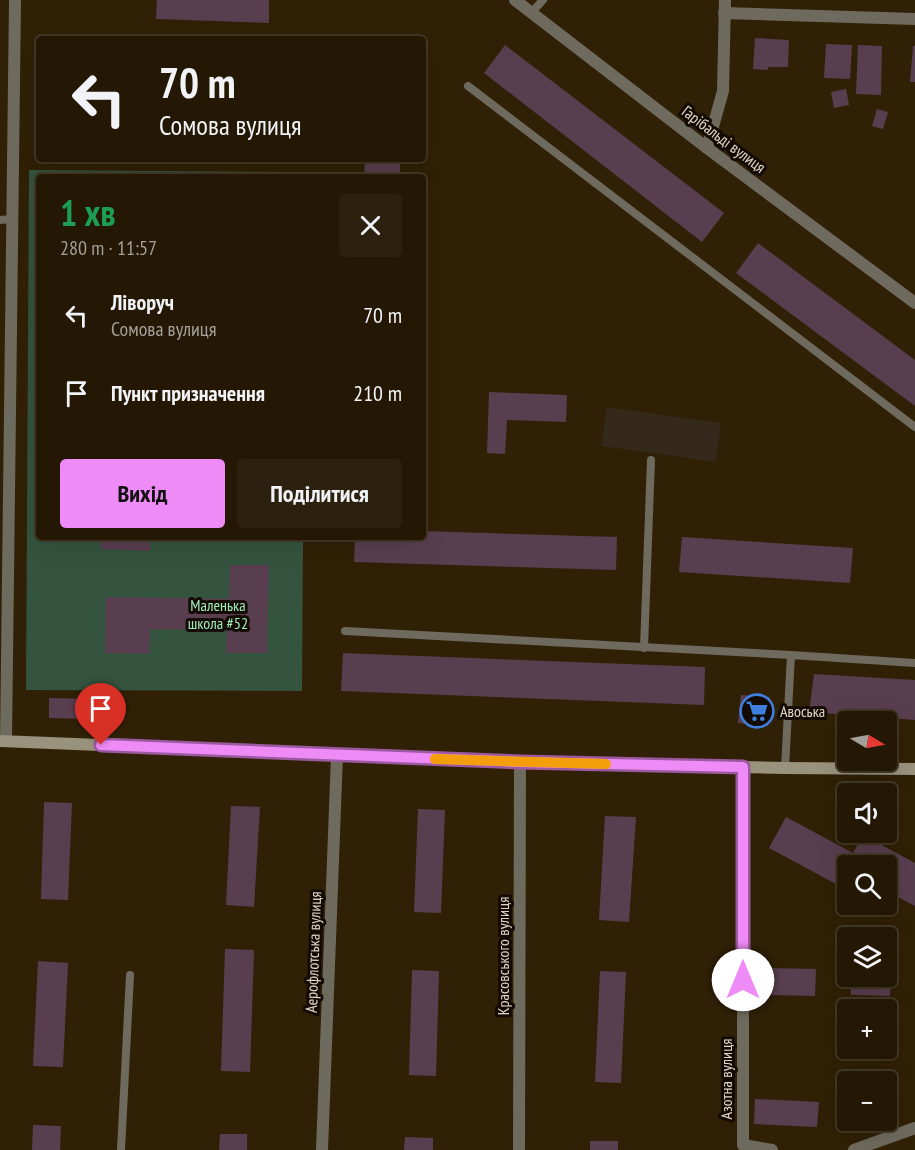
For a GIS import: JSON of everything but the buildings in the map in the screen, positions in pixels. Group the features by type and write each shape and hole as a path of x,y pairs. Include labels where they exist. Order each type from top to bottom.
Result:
{"main road":[{"path":"3,741 520,762 915,769"}],"street":[{"path":"3,741 6,220 15,0"},
{"name":"Гарібальді вулиця","path":"515,0 707,148 915,303"},
{"path":"707,148 723,91 725,0"},
{"path":"724,13 915,19"},
{"name":"Аерофлотська вулиця","path":"322,1150 337,755"},
{"name":"Красовського вулиця","path":"519,1150 520,762"},
{"name":"Азотна вулиця","path":"743,767 743,1145 772,1150"},
{"path":"854,1150 915,1128"}],"lane":[{"path":"532,12 543,0"},
{"path":"468,86 915,428"},
{"path":"644,648 651,460"},
{"path":"345,631 915,663"},
{"path":"785,768 791,655"},
{"path":"121,1150 130,975"}],"shaded area":[{"path":"607,407 721,423 716,462 601,446"}],"green space":[{"name":"Маленька школа #52","path":"29,170 305,172 305,174 36,174 36,540 303,540 302,691 26,690"}],"slow traffic":[{"path":"435,759 606,764"}],"place":[{"name":"Авоська","path":"757,711"}],"route":[{"path":"101,745 520,762 743,767 743,980"}]}
